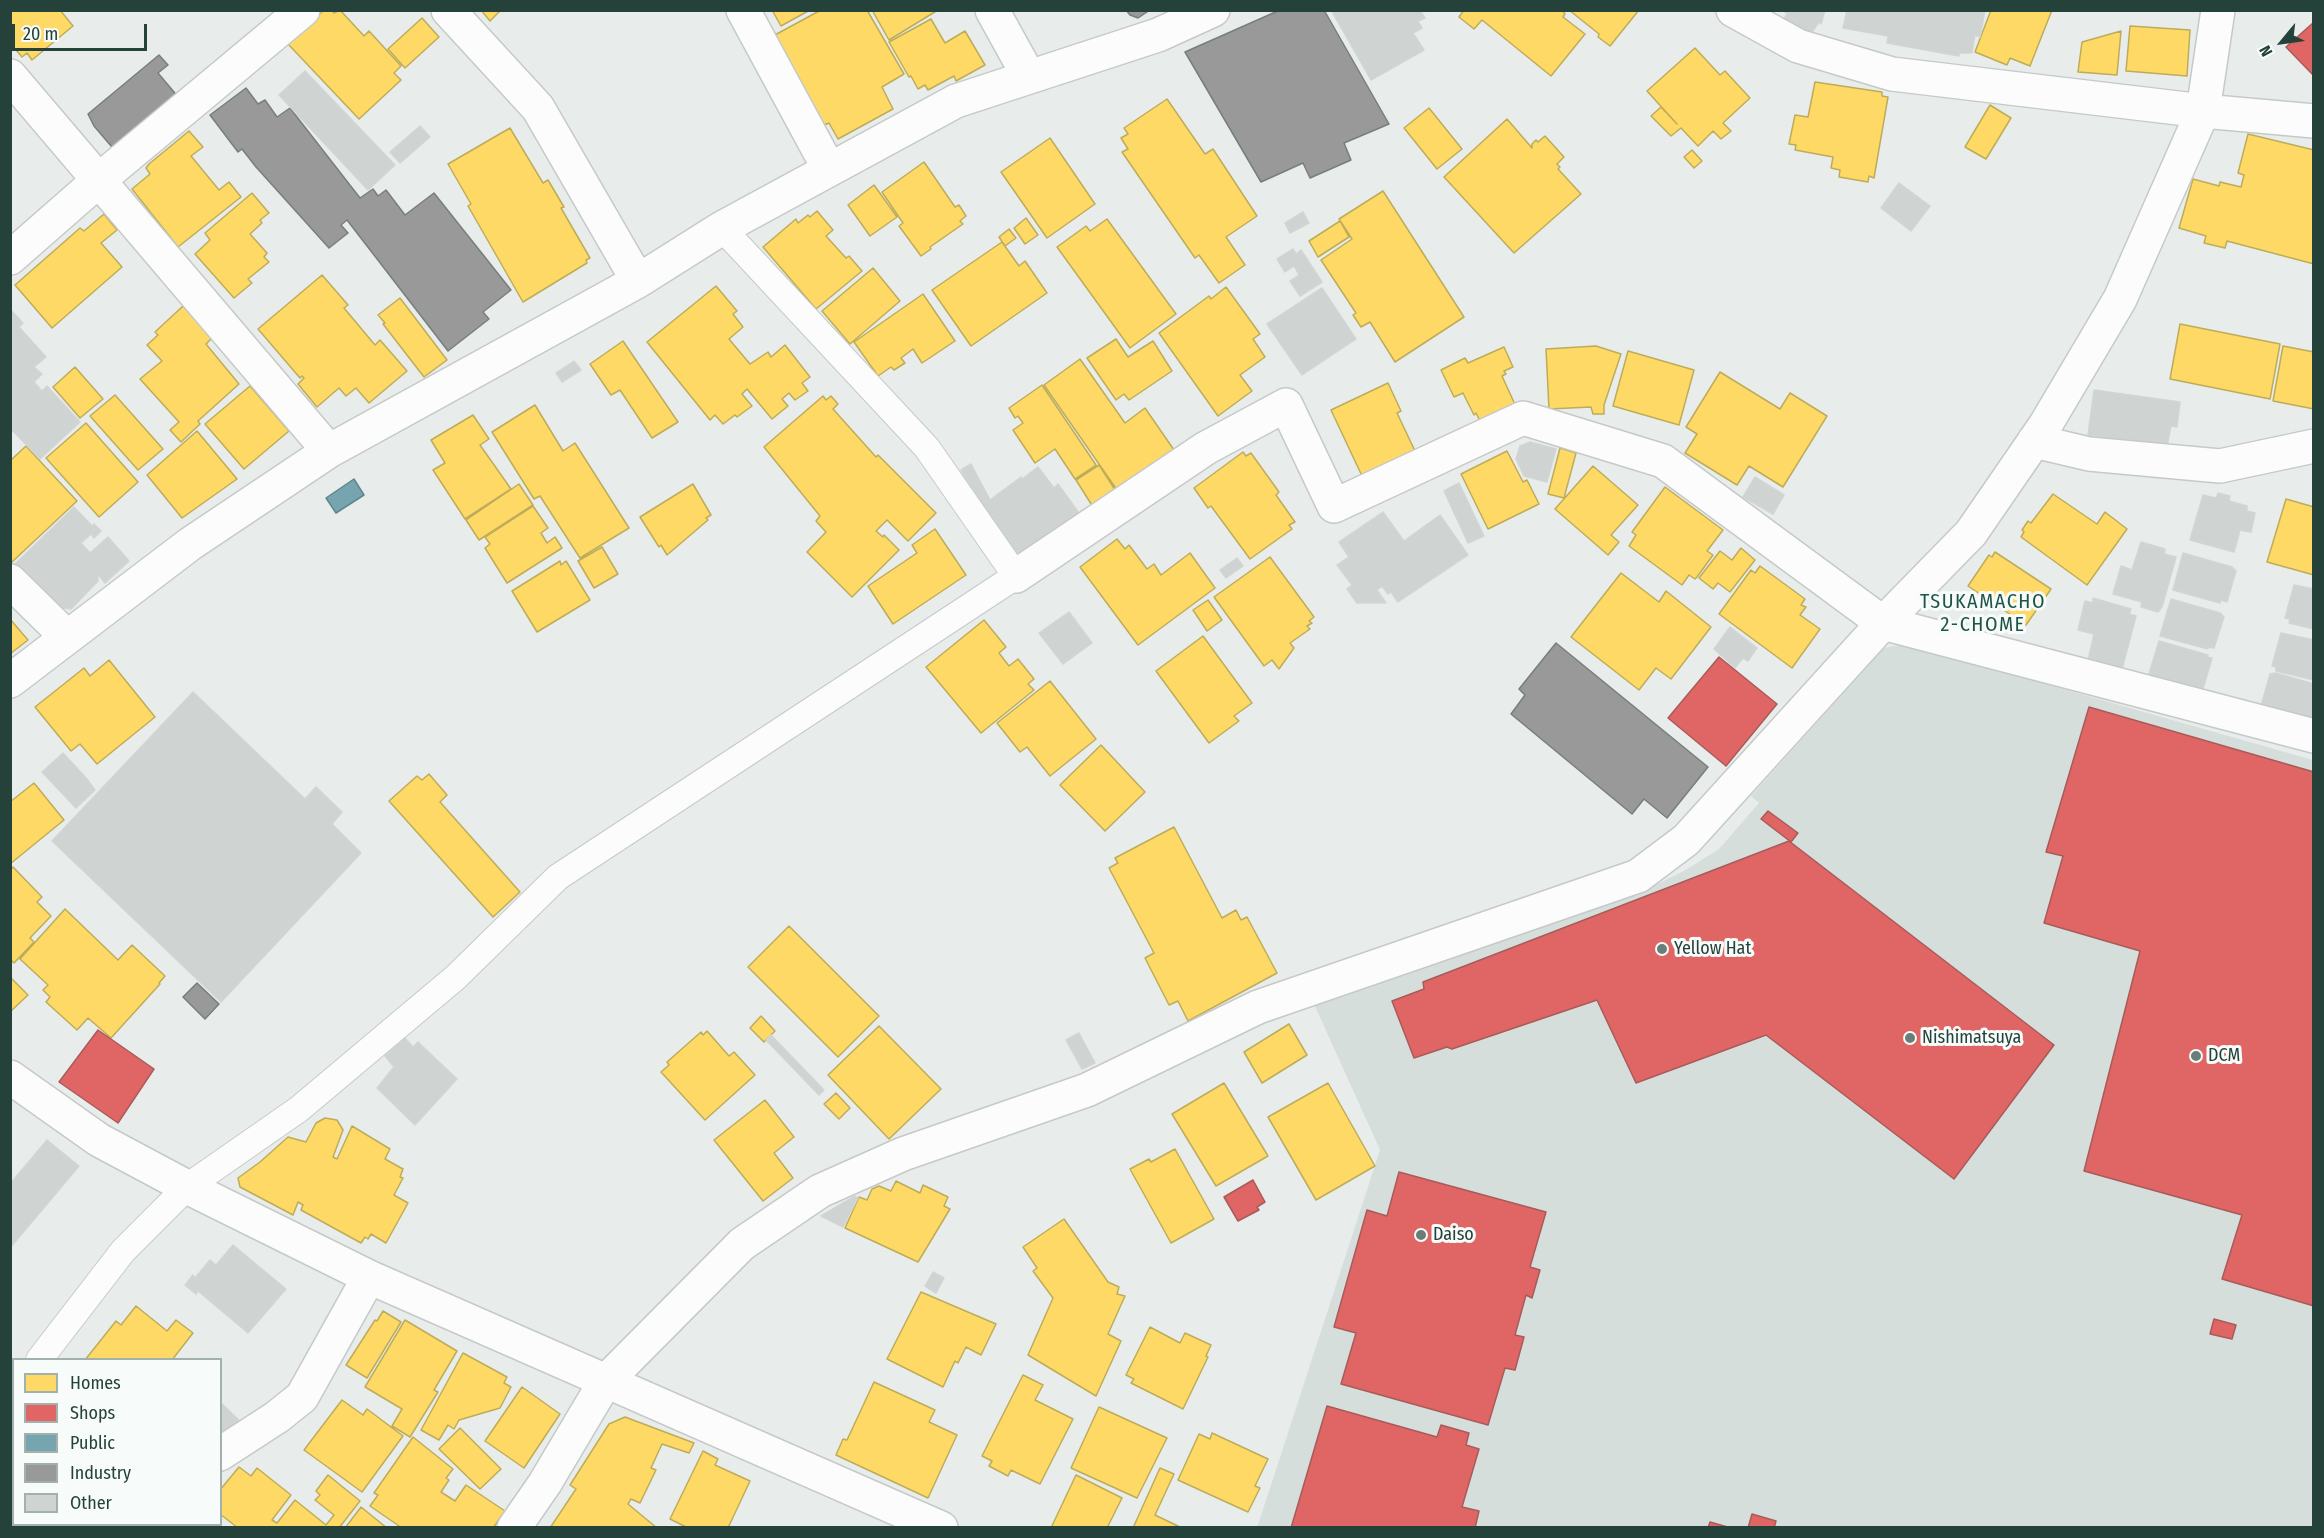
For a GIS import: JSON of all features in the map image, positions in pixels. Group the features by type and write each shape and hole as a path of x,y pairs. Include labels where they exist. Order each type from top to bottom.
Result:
{"street":[{"path":"10,258 99,180 303,10"},
{"path":"448,10 538,108 638,281"},
{"path":"743,10 829,169"},
{"path":"992,10 1029,77"},
{"path":"10,681 190,544 329,451 638,281 722,228 956,101 1158,35 1213,10"},
{"path":"1733,10 1798,46 1892,74 2203,111 2313,121"},
{"path":"514,1527 544,1483 605,1382 742,1244 820,1191 903,1154 1087,1090 1258,1007 1638,876 1686,840 1883,623 1971,532 2034,441 2120,300 2203,111 2218,10"},
{"path":"10,76 329,451"},
{"path":"1016,576 1206,448 1286,405 1334,506 1523,418 1663,461 1883,623 2313,736"},
{"path":"2034,441 2089,454 2220,466 2313,446"},
{"path":"10,581 67,637"},
{"path":"10,1077 99,1140 187,1187 369,1277 941,1527"},
{"path":"222,1453 277,1417 302,1397 369,1277"}],"lane":[{"path":"40,1358 123,1251 187,1187 299,1109 448,985 558,877 1016,576 927,448 722,228"}],"shaded area":[{"path":"1905,644 2313,760 2314,1520 2312,1527 1257,1528 1380,1150 1314,1004 1645,890 1684,871 1719,849 1759,803 1751,796 1884,648"}],"building: Homes":[{"path":"10,10 60,10 73,26 32,60 27,53 22,57 10,43"},
{"path":"324,10 332,10 334,13 340,10 364,36 369,31 401,66 394,73 401,80 359,119 288,44"},
{"path":"481,10 501,10 490,21"},
{"path":"772,10 810,10 781,26"},
{"path":"821,10 867,10 904,74 882,87 893,109 838,139 829,123 822,126 773,36"},
{"path":"872,10 938,10 889,40"},
{"path":"1464,10 1562,10 1565,14 1563,17 1585,34 1551,76 1482,20 1474,29 1459,17"},
{"path":"1569,10 1639,10 1610,46"},
{"path":"1991,10 2052,10 2030,66 2010,58 2007,65 1975,52"},
{"path":"422,18 439,37 405,68 388,49"},
{"path":"931,19 945,43 965,31 985,65 956,81 954,76 928,90 925,85 918,89 889,42"},
{"path":"2130,26 2190,30 2187,76 2126,71"},
{"path":"2121,31 2117,75 2078,72 2082,42"},
{"path":"1695,48 1720,75 1725,71 1750,98 1723,123 1731,131 1721,139 1713,131 1698,146 1681,128 1671,136 1651,116 1661,107 1677,124 1647,91"},
{"path":"1815,82 1882,92 1882,96 1888,97 1874,178 1869,176 1868,182 1839,177 1840,170 1831,168 1833,157 1795,150 1796,145 1789,144 1795,115 1808,117"},
{"path":"1167,99 1205,154 1213,149 1257,216 1226,237 1245,265 1219,283 1199,255 1195,258 1122,152 1128,149 1121,138 1128,134 1124,128"},
{"path":"1990,105 2011,118 1986,159 1965,147"},
{"path":"1429,108 1462,149 1437,169 1404,128"},
{"path":"1507,119 1532,148 1536,140 1538,142 1545,136 1564,157 1557,164 1560,167 1558,169 1581,194 1514,253 1444,177"},
{"path":"510,128 543,183 548,180 564,207 561,208 590,258 586,260 587,263 523,302 468,206 471,204 448,164"},
{"path":"189,131 203,147 191,156 219,190 229,182 241,197 178,247 132,189 150,174 146,168 149,164"},
{"path":"2248,134 2314,150 2314,264 2227,241 2225,248 2204,243 2206,236 2179,228 2193,179 2219,186 2220,182 2241,187 2244,175 2238,173"},
{"path":"1050,138 1095,204 1047,238 1001,172"},
{"path":"1692,150 1702,161 1694,168 1684,157"},
{"path":"924,162 955,207 959,205 966,216 960,221 963,224 921,256 899,226 903,223 882,192"},
{"path":"874,185 897,217 870,236 848,205"},
{"path":"1383,191 1464,317 1395,362 1370,322 1361,327 1353,315 1356,313 1321,260 1352,239 1339,219"},
{"path":"252,193 269,213 260,220 262,223 250,234 267,253 264,257 269,262 248,279 252,283 234,298 195,254 210,240 205,233"},
{"path":"817,211 833,230 826,236 846,258 849,256 862,271 816,309 763,247 796,219 798,223"},
{"path":"104,214 117,230 101,243 122,267 52,328 15,285 80,228 84,231"},
{"path":"1026,218 1038,235 1025,244 1014,228"},
{"path":"1107,219 1176,314 1130,348 1057,247 1086,226 1090,231"},
{"path":"1340,221 1349,237 1318,257 1309,241"},
{"path":"1009,229 1016,238 1005,246 999,237"},
{"path":"1002,242 1019,266 1025,261 1047,293 971,346 932,290"},
{"path":"873,268 900,301 850,344 822,311"},
{"path":"322,275 348,305 344,308 375,345 380,340 407,371 369,403 356,388 346,396 339,388 317,407 298,384 304,378 302,376 300,378 258,329"},
{"path":"716,286 737,311 733,314 743,327 729,339 750,364 768,352 771,357 785,345 810,377 802,383 808,391 795,400 789,393 782,399 788,406 772,419 747,389 742,394 752,406 723,424 715,415 710,420 647,342"},
{"path":"1226,287 1260,334 1253,339 1265,357 1240,375 1252,391 1218,416 1159,333 1209,296 1211,299"},
{"path":"923,294 955,341 922,363 913,349 901,358 905,363 894,370 891,367 878,376 854,342"},
{"path":"400,298 447,360 424,377 378,315"},
{"path":"183,306 212,338 206,344 239,384 198,421 200,424 181,442 170,430 179,422 140,379 162,361 147,345 158,335 155,332"},
{"path":"2180,324 2280,344 2270,399 2170,379"},
{"path":"1116,339 1128,357 1153,341 1172,371 1129,400 1124,394 1116,400 1087,358"},
{"path":"623,341 678,422 652,438 620,390 611,395 590,364"},
{"path":"1596,346 1621,354 1604,405 1604,414 1593,414 1591,407 1549,409 1546,349"},
{"path":"2283,346 2314,352 2314,409 2273,401"},
{"path":"1504,347 1513,367 1504,371 1506,374 1502,376 1518,411 1482,425 1463,393 1454,397 1441,370 1465,358 1468,363"},
{"path":"1628,351 1694,370 1679,425 1613,406"},
{"path":"1080,359 1125,423 1145,408 1181,460 1124,500 1044,385"},
{"path":"75,367 103,399 80,418 53,387"},
{"path":"1720,372 1780,409 1790,393 1827,416 1783,487 1749,466 1737,485 1685,453 1697,434 1686,427"},
{"path":"1388,383 1401,411 1397,413 1415,451 1362,476 1331,410"},
{"path":"1042,385 1096,465 1075,479 1055,449 1035,463 1013,430 1023,423 1018,416 1015,418 1009,408"},
{"path":"250,386 289,431 244,469 205,424"},
{"path":"115,395 163,449 138,470 90,416"},
{"path":"823,396 826,400 831,396 838,404 833,409 876,457 878,455 936,513 908,541 887,520 876,531 883,537 884,535 899,550 852,597 807,552 826,532 816,521 820,516 764,447"},
{"path":"535,405 563,451 575,443 629,528 580,558 540,496 534,499 492,432"},
{"path":"473,415 489,439 480,445 511,489 465,519 433,470 445,463 431,440"},
{"path":"86,423 138,482 99,517 46,458"},
{"path":"197,431 237,479 182,518 147,475"},
{"path":"26,446 77,501 12,562 10,561 10,461"},
{"path":"1560,448 1576,453 1564,498 1548,494"},
{"path":"1507,451 1523,482 1527,480 1539,504 1488,529 1461,474"},
{"path":"1243,452 1246,456 1251,453 1279,492 1276,495 1295,522 1289,525 1292,529 1250,559 1211,506 1208,508 1194,488"},
{"path":"1099,465 1123,502 1093,507 1076,480"},
{"path":"1593,466 1638,505 1611,535 1619,542 1608,555 1555,509"},
{"path":"519,484 533,505 479,540 466,520"},
{"path":"693,484 711,515 667,555 661,545 659,547 640,517"},
{"path":"1665,487 1723,530 1707,551 1713,555 1697,577 1695,579 1689,575 1682,585 1629,546 1636,535 1632,532"},
{"path":"2053,494 2097,524 2105,512 2127,529 2087,585 2021,537 2024,532 2022,530 2028,521 2031,523"},
{"path":"2286,499 2314,507 2314,575 2267,562"},
{"path":"533,506 548,528 541,533 547,543 555,537 562,548 507,583 485,548 490,544 485,537"},
{"path":"935,529 966,575 893,624 868,586 917,553 912,545"},
{"path":"1117,539 1125,549 1129,545 1147,569 1154,564 1161,575 1190,553 1215,588 1138,645 1080,567"},
{"path":"602,547 618,574 594,588 578,561"},
{"path":"1741,548 1755,560 1730,592 1718,583 1713,589 1699,578 1720,551 1732,560"},
{"path":"1995,552 2051,589 2026,625 1968,586 1989,555 1992,557"},
{"path":"1270,557 1314,617 1309,621 1312,623 1307,626 1310,629 1290,643 1294,648 1279,669 1272,660 1264,666 1214,597"},
{"path":"560,561 561,565 566,561 590,600 537,632 512,591"},
{"path":"1760,566 1805,599 1801,605 1806,607 1800,615 1820,629 1792,668 1719,614 1751,570 1755,573"},
{"path":"1621,573 1659,602 1666,591 1711,627 1671,679 1656,668 1639,690 1571,637"},
{"path":"1208,600 1222,620 1207,631 1193,610"},
{"path":"10,619 28,640 10,654"},
{"path":"984,620 1006,647 999,653 1009,666 1018,659 1034,679 1028,684 1034,690 981,733 926,667"},
{"path":"1203,636 1252,703 1234,716 1239,721 1209,743 1156,671"},
{"path":"109,660 155,717 97,764 80,744 71,751 35,707 84,668 90,676"},
{"path":"1050,681 1096,739 1050,776 1027,747 1020,752 997,723"},
{"path":"1101,745 1145,792 1105,831 1060,785"},
{"path":"429,774 447,795 440,802 520,892 493,917 389,801 417,776 422,780"},
{"path":"34,783 64,820 10,864 10,802"},
{"path":"1174,827 1222,918 1236,910 1241,920 1247,917 1277,973 1188,1021 1178,1001 1169,1005 1145,958 1154,953 1109,868 1118,863 1115,858"},
{"path":"13,867 42,897 37,902 51,916 30,938 34,942 14,963 10,959 10,870"},
{"path":"65,909 118,960 132,945 165,976 111,1038 88,1018 77,1030 46,1002 50,997 43,990 48,985 20,959"},
{"path":"789,926 879,1016 838,1057 748,967"},
{"path":"10,977 28,995 10,1012"},
{"path":"761,1016 775,1031 764,1042 750,1028"},
{"path":"1289,1024 1307,1055 1262,1083 1244,1052"},
{"path":"879,1026 941,1089 889,1139 828,1075"},
{"path":"707,1031 729,1056 734,1052 755,1075 705,1120 661,1072 669,1065 667,1062 701,1032 703,1035"},
{"path":"1224,1083 1268,1156 1216,1186 1172,1114"},
{"path":"1328,1083 1375,1166 1316,1200 1268,1117"},
{"path":"836,1093 850,1108 839,1119 824,1104"},
{"path":"765,1100 794,1137 774,1153 793,1178 763,1201 714,1140"},
{"path":"325,1118 337,1120 343,1130 333,1157 337,1159 352,1126 390,1149 385,1159 403,1169 400,1177 403,1178 394,1195 408,1203 386,1243 371,1234 361,1243 301,1210 303,1205 298,1202 293,1215 240,1187 238,1178 288,1137 306,1142 316,1123"},
{"path":"1175,1149 1214,1219 1171,1243 1130,1169 1149,1159 1151,1162"},
{"path":"896,1181 920,1193 923,1185 948,1197 944,1206 950,1209 918,1262 845,1228 859,1197 867,1200 872,1189 879,1186 891,1191"},
{"path":"1064,1219 1108,1282 1119,1287 1117,1294 1125,1296 1108,1334 1121,1341 1096,1396 1028,1355 1053,1298 1033,1271 1037,1268 1023,1247"},
{"path":"921,1292 996,1324 981,1355 966,1347 958,1363 955,1361 943,1387 887,1359"},
{"path":"136,1306 167,1331 176,1320 193,1333 174,1358 87,1358 116,1321 121,1325"},
{"path":"383,1311 401,1322 367,1378 346,1365"},
{"path":"405,1320 457,1351 434,1390 438,1392 410,1437 392,1426 402,1409 365,1387"},
{"path":"1150,1327 1180,1343 1185,1333 1211,1345 1206,1356 1208,1357 1183,1409 1131,1383 1134,1379 1126,1375"},
{"path":"463,1353 507,1377 504,1383 511,1387 500,1408 459,1420 454,1429 448,1425 439,1440 421,1430"},
{"path":"1023,1375 1043,1385 1035,1400 1073,1419 1040,1484 1011,1470 1008,1476 989,1466 992,1461 982,1456"},
{"path":"874,1382 935,1410 929,1422 957,1435 928,1498 836,1455 843,1439 847,1440"},
{"path":"522,1387 560,1414 524,1468 485,1441"},
{"path":"342,1400 363,1415 367,1409 403,1436 362,1492 304,1450"},
{"path":"1099,1407 1167,1438 1137,1498 1071,1468"},
{"path":"625,1417 694,1443 689,1453 662,1444 651,1468 656,1470 640,1503 631,1499 628,1504 657,1528 550,1528 576,1489 570,1485 609,1424"},
{"path":"460,1428 501,1469 480,1489 439,1449"},
{"path":"1212,1433 1268,1459 1255,1486 1260,1488 1248,1512 1178,1480 1199,1434 1210,1439"},
{"path":"413,1437 453,1469 446,1478 449,1480 441,1492 455,1501 466,1485 505,1511 493,1528 402,1528 370,1506 378,1495 374,1493"},
{"path":"703,1451 718,1459 715,1465 750,1481 728,1528 688,1528 670,1519"},
{"path":"239,1467 251,1476 257,1468 291,1495 272,1520 277,1523 295,1500 326,1525 334,1515 315,1500 320,1495 316,1491 328,1475 360,1501 339,1528 238,1528 222,1516 222,1488"},
{"path":"1160,1468 1174,1474 1155,1515 1182,1528 1133,1528"},
{"path":"1076,1475 1122,1498 1107,1528 1051,1528"},
{"path":"361,1507 387,1528 345,1528"},
{"path":"64,1526 142,1526 141,1528 63,1528"}],"building: Shops":[{"path":"2314,22 2314,76 2286,47"},
{"path":"1719,657 1777,704 1726,766 1668,718"},
{"path":"2089,707 2314,772 2314,1306 2222,1279 2242,1215 2084,1171 2140,951 2044,923 2063,856 2046,852"},
{"path":"1768,811 1798,833 1791,842 1761,819"},
{"path":"1789,841 2054,1045 1954,1179 1766,1035 1636,1083 1597,1000 1452,1049 1447,1047 1414,1058 1392,1001 1424,989 1423,982"},
{"path":"98,1030 154,1069 118,1123 59,1082"},
{"path":"1399,1172 1546,1212 1530,1267 1540,1270 1532,1298 1526,1295 1515,1335 1524,1337 1515,1370 1505,1368 1488,1425 1341,1384 1356,1333 1334,1327 1367,1210 1387,1216"},
{"path":"1253,1180 1265,1202 1257,1207 1259,1210 1238,1221 1224,1197"},
{"path":"2214,1319 2236,1325 2232,1339 2210,1334"},
{"path":"1327,1406 1437,1437 1441,1425 1469,1433 1466,1445 1479,1449 1462,1507 1479,1511 1475,1528 1291,1528"},
{"path":"1752,1514 1776,1521 1774,1528 1748,1528"},
{"path":"1710,1522 1731,1528 1708,1528"}],"building: Public":[{"path":"354,479 364,495 336,513 326,498"}],"building: Industry":[{"path":"1126,10 1150,10 1138,18 1130,15"},
{"path":"1280,10 1324,10 1389,124 1344,143 1351,160 1310,178 1303,163 1261,182 1185,52"},
{"path":"159,55 168,65 158,73 179,98 117,153 94,126 88,114"},
{"path":"246,88 258,104 265,100 277,117 290,108 360,198 373,189 378,196 386,190 405,215 434,193 511,290 483,312 489,319 448,351 347,220 341,225 348,233 329,248 242,149 238,152 210,115"},
{"path":"1556,643 1708,767 1667,818 1644,799 1632,814 1511,714 1525,695 1519,689"},
{"path":"197,983 219,1004 205,1019 183,997"}],"building: Other":[{"path":"1331,10 1423,10 1421,12 1425,18 1418,21 1422,28 1413,33 1424,50 1371,80"},
{"path":"1783,10 1825,10 1821,24 1819,22 1810,35 1784,19 1787,14"},
{"path":"1847,10 1985,10 1980,37 1975,35 1972,53 1960,53 1959,56 1887,43 1888,36 1843,28"},
{"path":"305,71 395,165 368,190 279,95"},
{"path":"420,126 430,137 400,163 390,152"},
{"path":"1899,183 1930,206 1911,231 1881,208"},
{"path":"1303,212 1309,223 1290,233 1285,223"},
{"path":"1293,249 1296,254 1301,250 1322,282 1300,296 1290,281 1299,275 1294,266 1285,272 1277,259"},
{"path":"1322,288 1356,339 1302,375 1267,324"},
{"path":"10,309 23,323 19,327 46,357 34,367 42,374 34,382 42,391 47,386 80,422 40,459 10,428"},
{"path":"574,361 581,370 562,382 556,373"},
{"path":"2094,390 2180,402 2177,427 2171,426 2167,446 2088,435"},
{"path":"1530,442 1556,449 1547,482 1524,476 1516,459 1520,446"},
{"path":"971,464 990,500 1038,467 1054,488 1058,484 1079,513 1074,516 1076,519 1026,564 981,507 961,470"},
{"path":"1755,477 1784,495 1773,514 1743,497"},
{"path":"1459,483 1484,536 1468,543 1444,491"},
{"path":"2218,493 2230,496 2229,501 2247,506 2247,511 2255,513 2251,532 2240,530 2234,552 2190,540 2203,495 2216,498"},
{"path":"74,507 92,526 94,524 101,531 94,538 91,534 81,543 90,553 108,537 129,561 105,583 98,574 98,581 71,609 57,607 14,565"},
{"path":"1383,512 1404,541 1440,515 1468,555 1398,602 1391,592 1388,594 1382,586 1377,590 1386,603 1357,603 1347,589 1352,585 1337,565 1349,557 1339,542"},
{"path":"2141,542 2165,549 2164,554 2176,557 2162,607 2158,612 2141,607 2142,602 2113,594 2121,566 2132,570"},
{"path":"2183,553 2232,567 2236,571 2227,602 2221,600 2220,603 2173,590"},
{"path":"1237,558 1243,566 1226,578 1220,570"},
{"path":"2294,585 2314,589 2314,629 2289,623 2290,619 2285,618"},
{"path":"2093,598 2131,609 2129,614 2136,616 2121,673 2087,665 2094,634 2078,630 2085,601 2093,603"},
{"path":"2171,599 2220,613 2224,617 2214,648 2208,647 2208,649 2160,636"},
{"path":"1069,612 1092,643 1063,664 1039,633"},
{"path":"1730,627 1757,648 1748,661 1743,658 1735,668 1714,649"},
{"path":"2281,633 2314,640 2314,680 2276,671 2276,667 2272,666"},
{"path":"2159,641 2212,658 2203,689 2198,688 2197,691 2148,677"},
{"path":"2276,673 2314,684 2314,724 2261,706 2270,674"},
{"path":"193,692 305,799 316,787 342,812 332,824 361,853 221,1002 52,841"},
{"path":"63,753 95,790 76,808 42,772"},
{"path":"1079,1033 1095,1063 1082,1069 1066,1040"},
{"path":"771,1035 824,1090 819,1095 766,1040"},
{"path":"405,1038 413,1047 418,1042 457,1079 415,1125 377,1088 394,1067 385,1056"},
{"path":"47,1140 79,1166 10,1248 10,1184"},
{"path":"855,1196 858,1198 843,1227 821,1216"},
{"path":"233,1245 286,1289 248,1333 198,1291 196,1294 185,1285 193,1275 195,1278 210,1260 216,1265"},
{"path":"933,1272 944,1278 936,1293 925,1286"},
{"path":"222,1404 242,1423 226,1433 222,1430"}],"place":[{"name":"Yellow Hat","path":"1662,949"},
{"name":"Nishimatsuya","path":"1910,1038"},
{"name":"DCM","path":"2196,1056"},
{"name":"Daiso","path":"1421,1235"}],"district":[{"name":"TSUKAMACHO 2-CHOME","path":"1983,614"}]}
